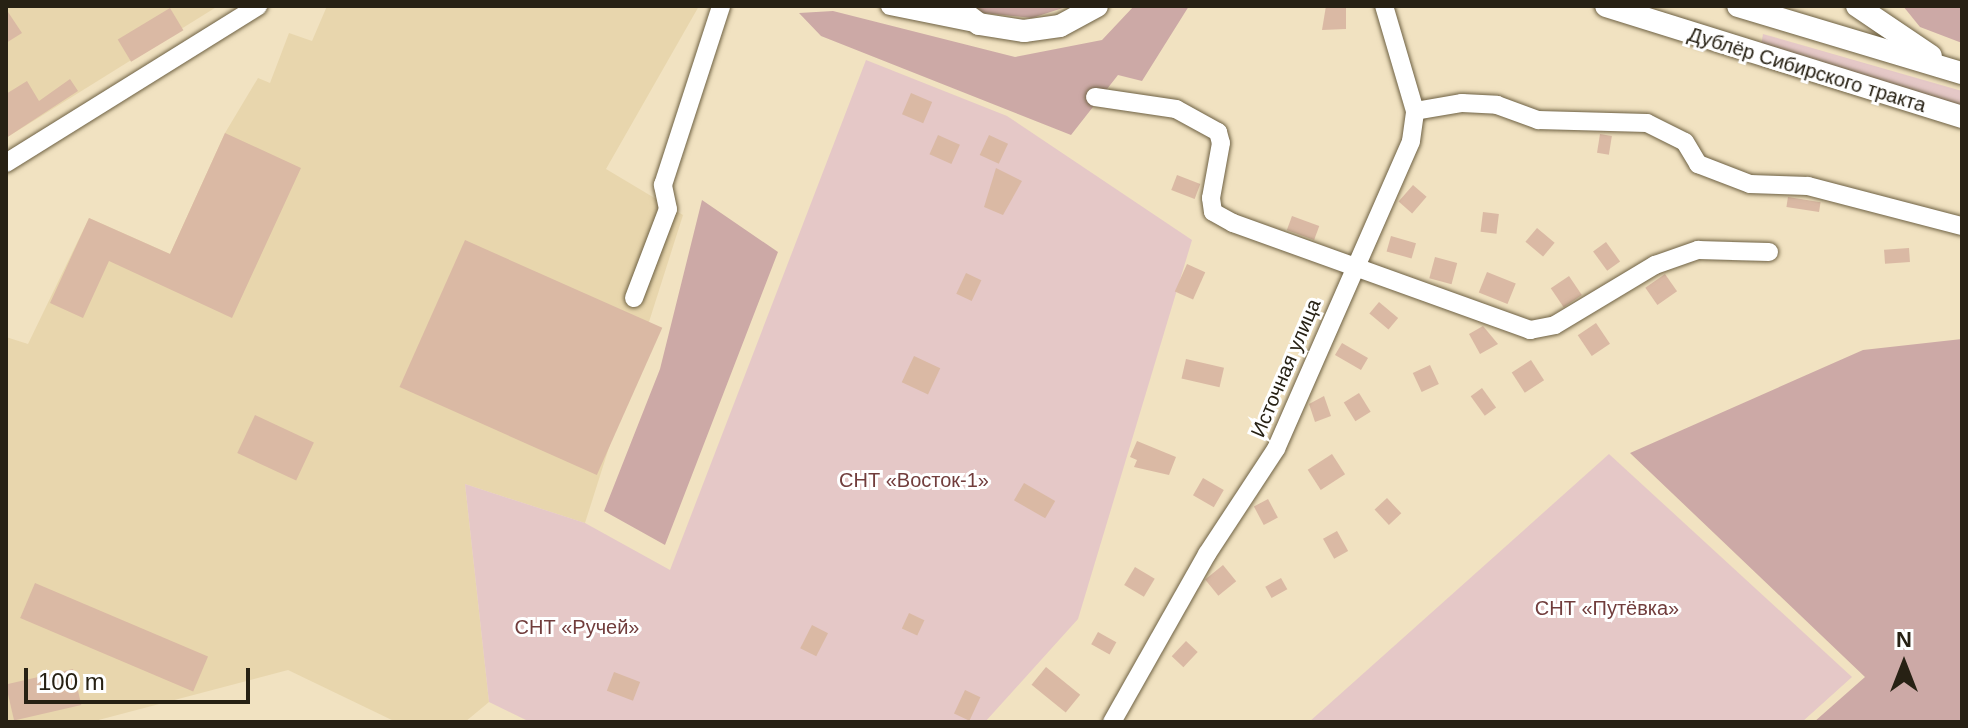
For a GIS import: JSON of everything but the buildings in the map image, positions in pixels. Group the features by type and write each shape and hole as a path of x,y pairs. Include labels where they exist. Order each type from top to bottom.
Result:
{"main road":[{"path":"955,6 979,24 1042,30 1097,6"},
{"name":"Дублёр Сибирского тракта","path":"1606,6 1962,117"},
{"name":"Дублёр Сибирского тракта","path":"1738,6 1957,71"},
{"path":"1857,6 1957,71"}],"street":[{"path":"6,163 258,6"},
{"path":"634,298 668,209 663,185 721,6"},
{"path":"890,6 979,24"},
{"path":"1384,6 1413,104 1497,105 1538,120 1647,123 1685,142 1698,164 1750,184 1820,188 1962,226"},
{"path":"1095,97 1176,109 1218,132 1213,212 1233,223 1356,264 1530,330 1555,325 1655,265 1698,250 1769,252"},
{"name":"Источная улица","path":"1112,722 1207,554 1276,449 1411,141 1413,104"}],"shaded area":[{"path":"6,6 218,6 6,138"},
{"path":"327,6 699,6 606,169 683,215 585,523 465,484 489,702 465,722 396,722 288,670 91,722 6,722 6,337 28,344 89,218 170,254 225,133 258,78 270,83 289,33 312,41"},
{"path":"974,6 1069,6 1032,18 983,13"},
{"path":"1134,6 1189,6 1142,81 1118,75 1071,135 821,36 799,13 833,11 1015,57 1102,40"},
{"path":"1903,6 1962,6 1962,43 1920,27"},
{"path":"702,200 778,252 665,545 604,511 660,369"},
{"path":"1962,339 1962,722 1814,722 1865,677 1630,453 1863,350"}],"green space":[{"path":"1763,34 1962,91 1962,107 1761,46"},
{"name":"СНТ «Восток-1»","path":"866,60 1007,116 1192,240 1078,619 985,722 530,722 489,702 465,484 585,523 670,570"},
{"name":"СНТ «Путёвка»","path":"1609,454 1852,677 1802,722 1309,722"}],"park label":[{"name":"СНТ «Ручей»","path":"577,627"}]}
